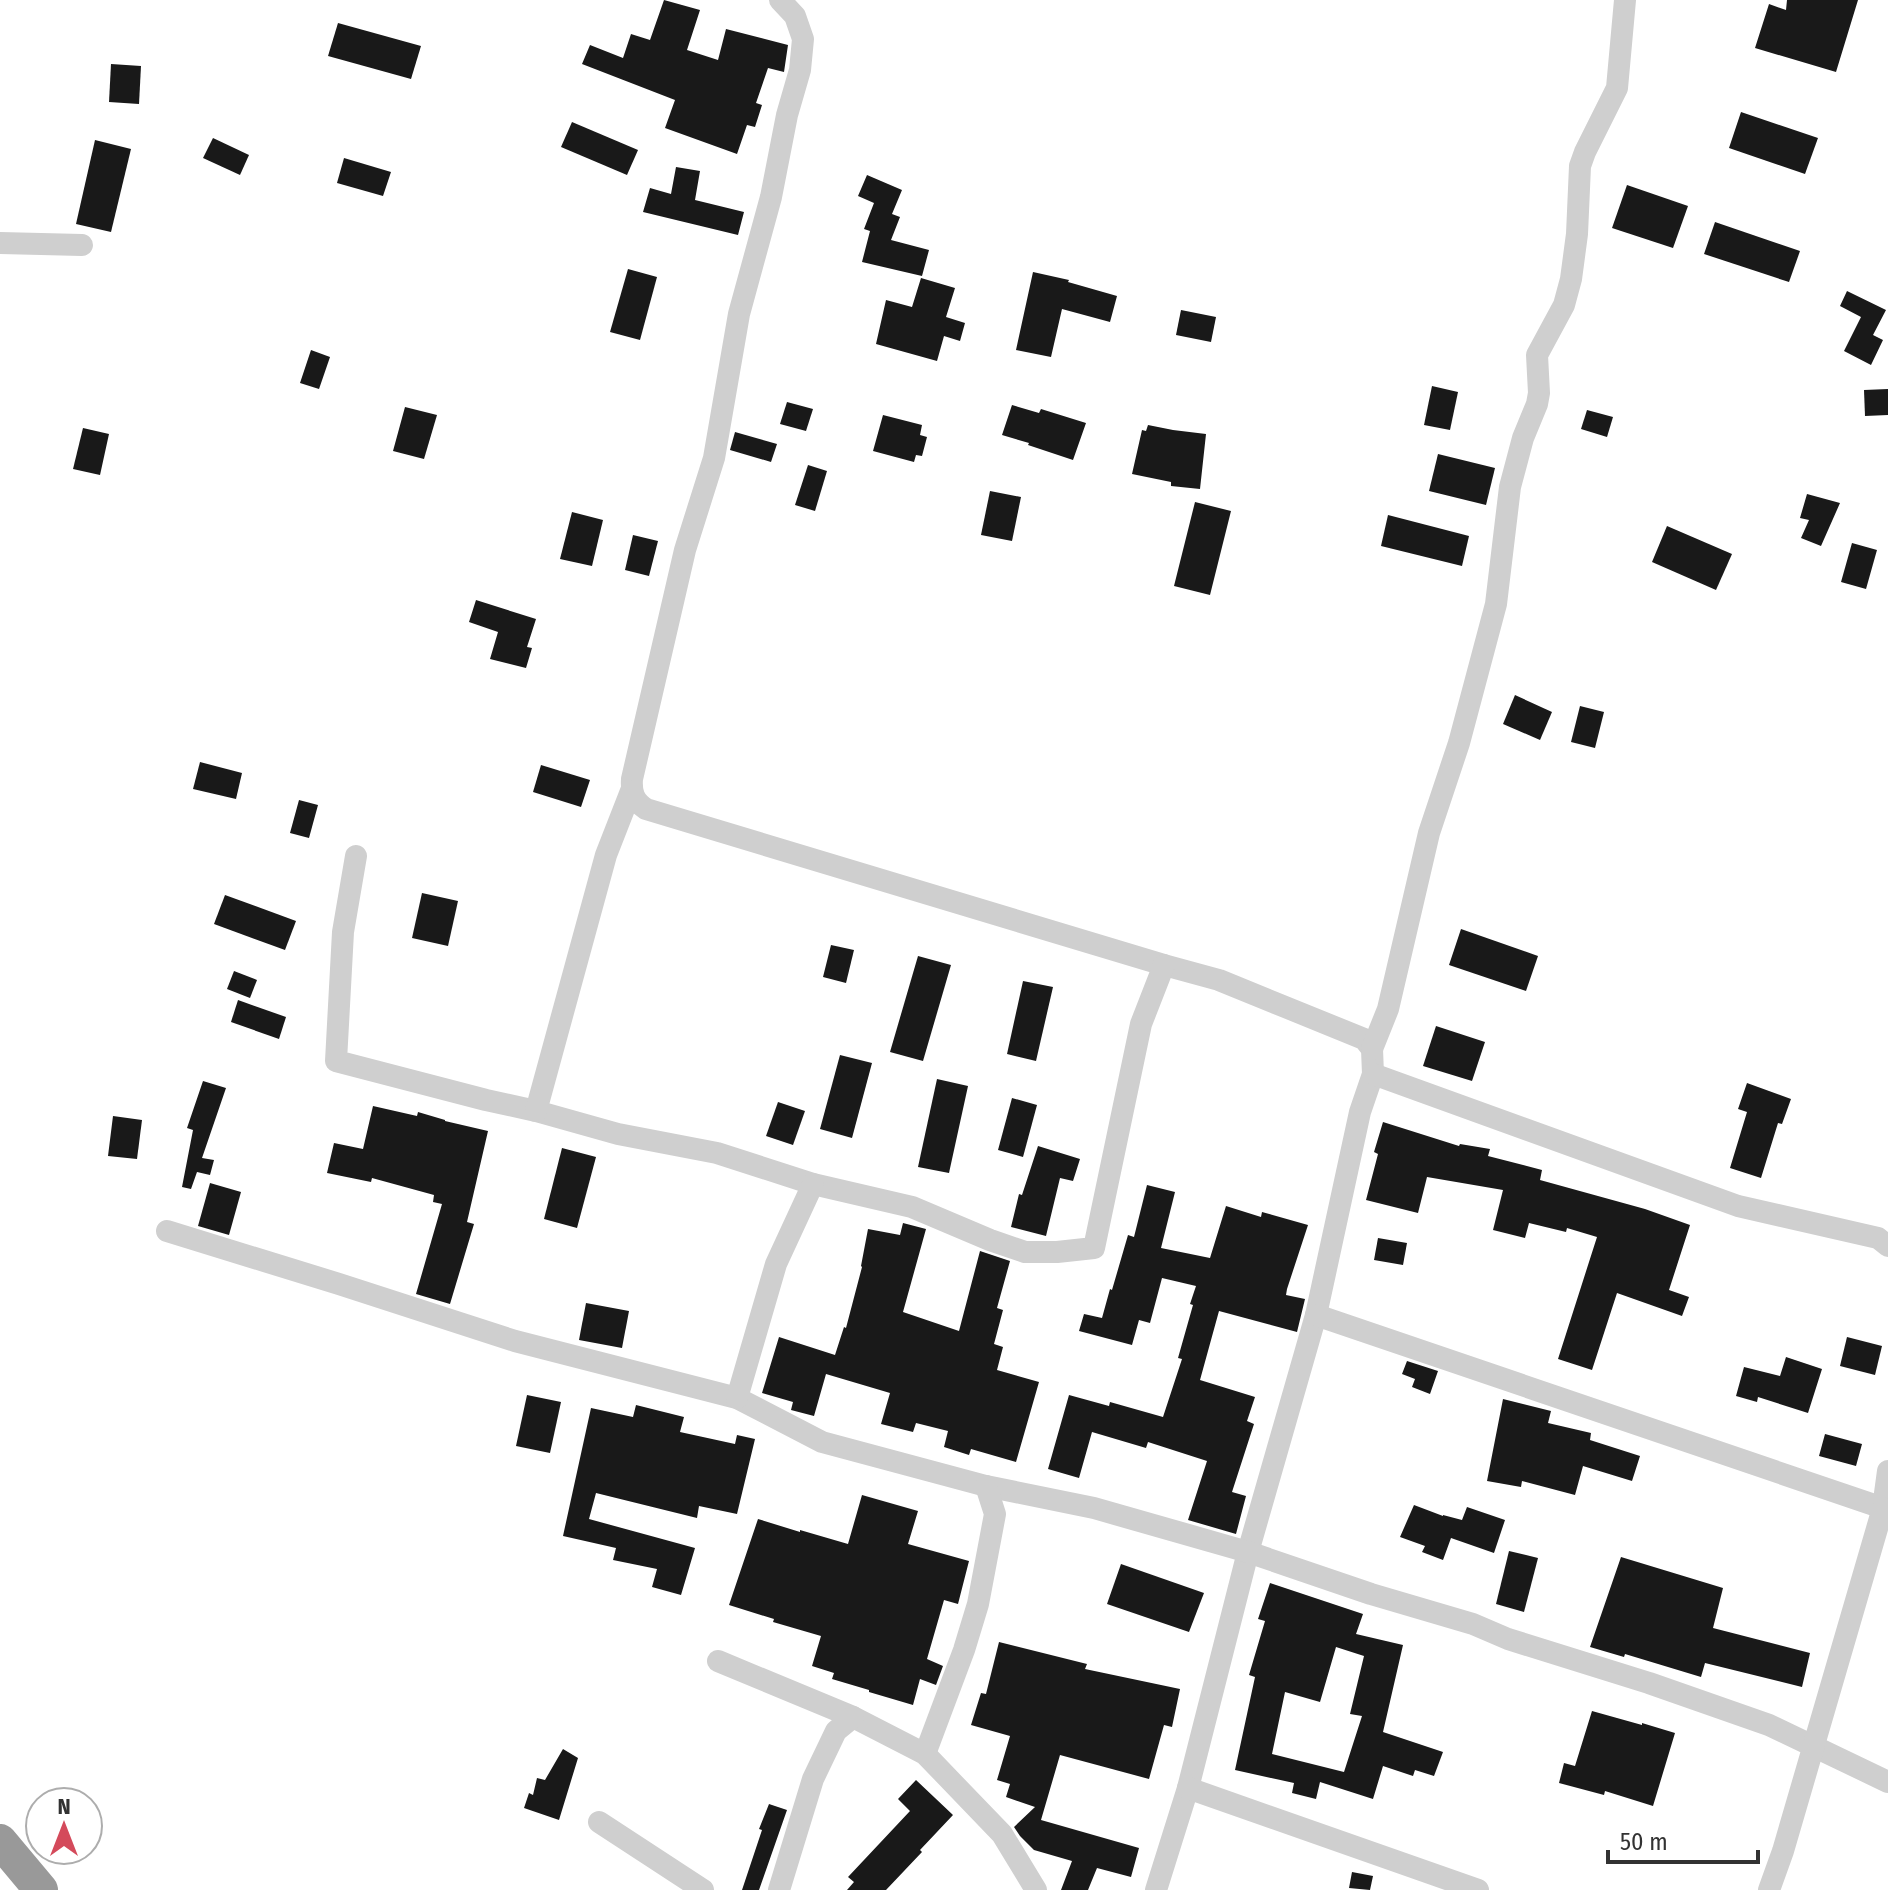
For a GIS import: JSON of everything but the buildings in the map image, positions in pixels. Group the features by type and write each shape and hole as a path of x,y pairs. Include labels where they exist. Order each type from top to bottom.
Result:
{"highway":[{"path":"0,1841 41,1890"}],"street":[{"path":"536,1111 606,855 631,791 685,550 714,458 739,314 771,197 787,115 800,70 803,39 795,16 780,0"},
{"path":"1156,1890 1188,1788 1248,1552 1316,1315 1360,1112 1373,1074 1372,1049 1388,1009 1429,833 1459,743 1496,604 1510,487 1539,393 1537,355 1564,305 1571,279 1577,234 1580,166 1617,88 1625,0"},
{"path":"0,243 82,245"},
{"path":"631,791 636,802 646,809 1219,980 1364,1039 1372,1049"},
{"path":"356,856 343,932 336,1061 618,1134 717,1153 813,1184 912,1207 1025,1252 1094,1248 1141,1024 1164,965"},
{"path":"1373,1074 1738,1206 1878,1238 1888,1246"},
{"path":"737,1398 776,1264 813,1184"},
{"path":"167,1231 515,1341 737,1398 822,1442 986,1486 1094,1508 1248,1552 1371,1594 1473,1624 1508,1639 1769,1725 1888,1782"},
{"path":"1316,1315 1886,1509"},
{"path":"1769,1890 1886,1509 1888,1471"},
{"path":"925,1754 978,1604 995,1514 986,1486"},
{"path":"995,1514 1025,1495"},
{"path":"718,1661 853,1717 925,1754 1002,1834 1036,1890"},
{"path":"779,1890 813,1779 836,1731 853,1717"},
{"path":"1188,1788 1478,1890"},
{"path":"599,1822 703,1890"}]}
